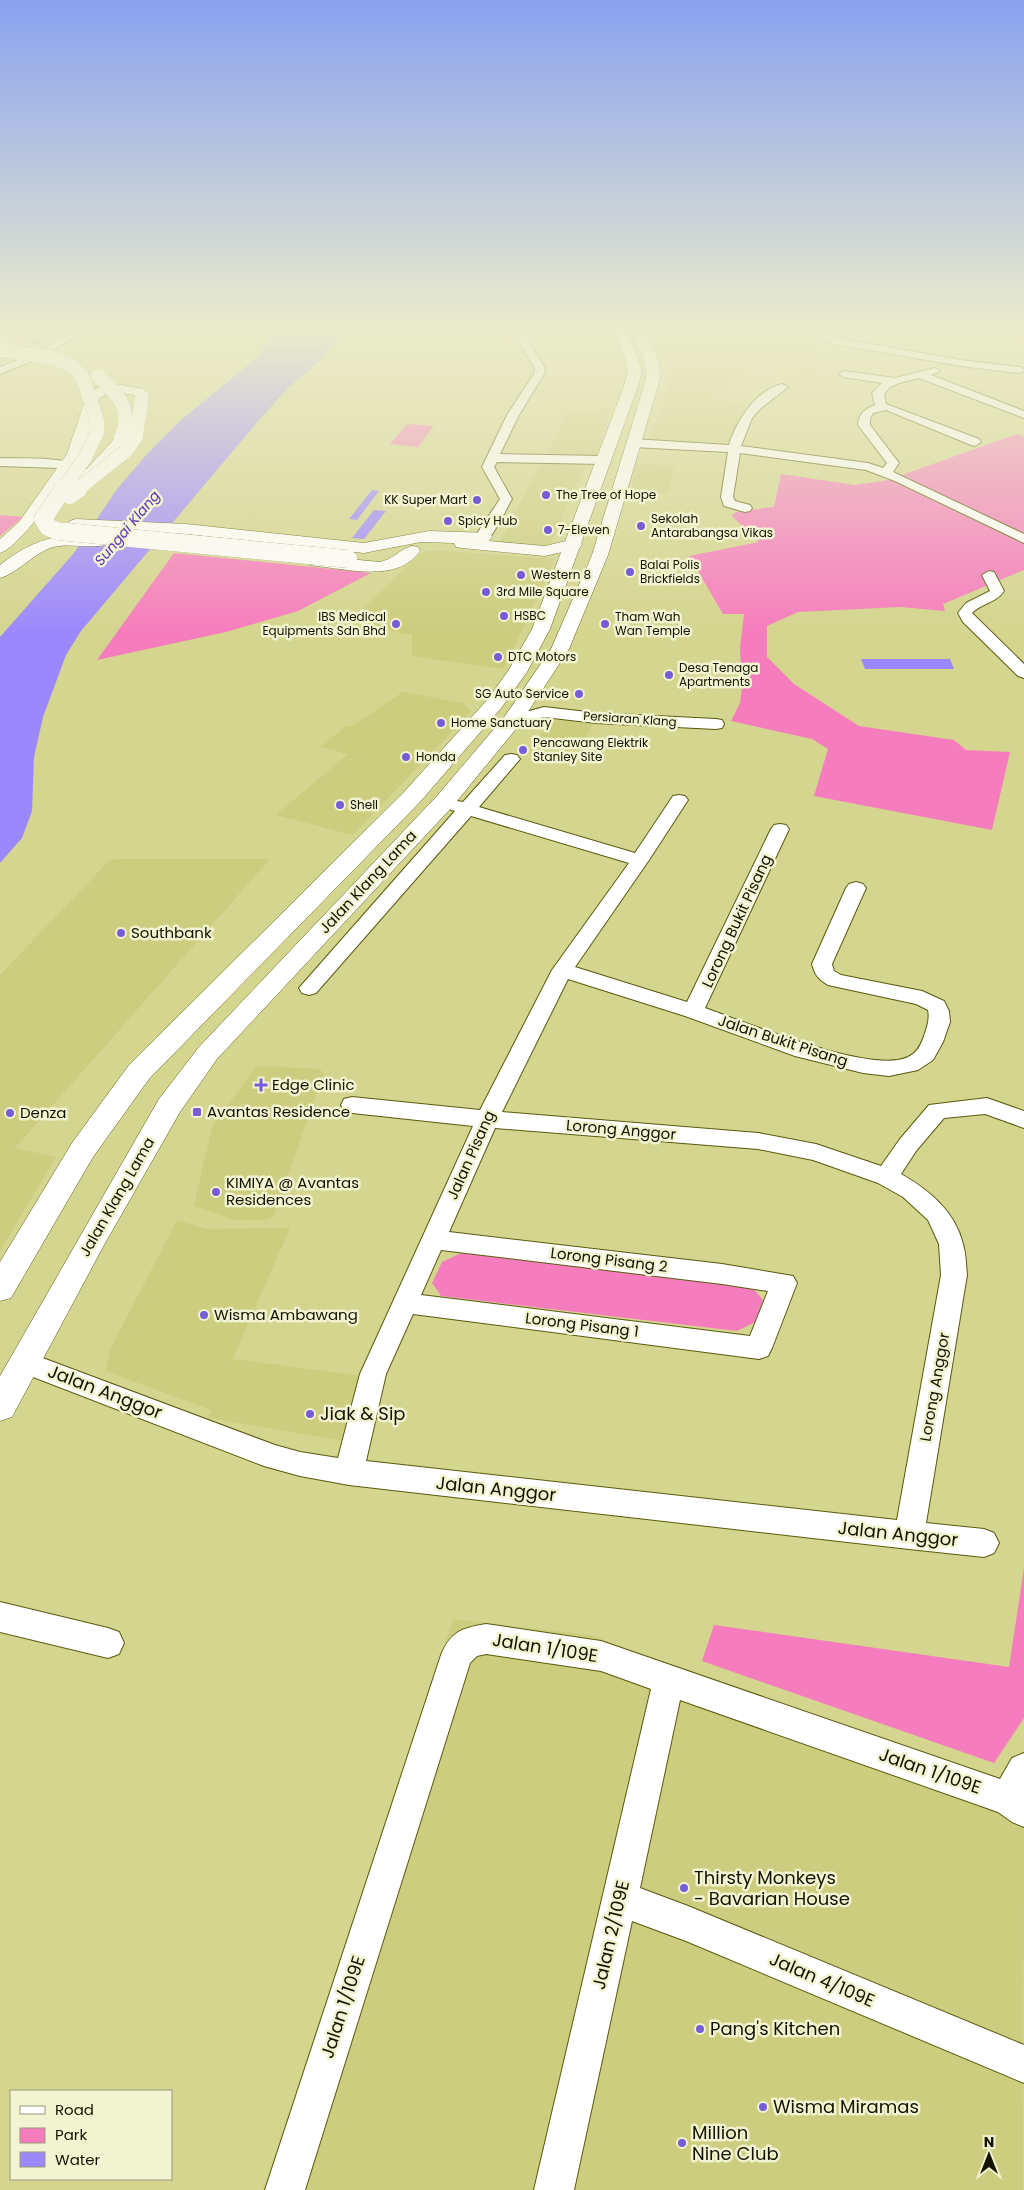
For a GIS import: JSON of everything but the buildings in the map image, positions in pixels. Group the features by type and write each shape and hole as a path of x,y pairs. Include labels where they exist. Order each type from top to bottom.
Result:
{"main road":[{"path":"73,454 75,428"},
{"path":"0,549 25,525 73,454 82,428"},
{"path":"98,428 98,435 43,519 46,525 57,530 102,539 380,567 390,565 412,551"},
{"path":"110,428 109,437 60,514 59,520 62,522 76,528 90,530 218,539 383,560 412,551 434,548 572,551 580,558 592,552 614,477 625,468"},
{"path":"0,549 32,530 87,480 120,441 124,428"},
{"path":"70,496 127,450 136,437 137,428"},
{"name":"Jalan Klang Lama","path":"0,1288 88,1141 111,1106 133,1079 412,797 495,703 517,672 541,629 572,551 615,428"},
{"name":"Jalan Klang Lama","path":"0,1407 169,1106 208,1053 456,805 560,649 600,555 638,428"},
{"path":"62,522 96,526 166,528 232,533 364,548 384,547 429,536 480,541 545,551 572,551"},
{"path":"236,553 255,536"},
{"path":"0,573 29,550 48,543 66,540 102,539 350,556 379,553 428,542 480,541"},
{"path":"266,556 282,539"}],"street":[{"path":"480,541 506,498 488,467 507,428"},
{"path":"742,428 735,449 727,497 729,504 745,508"},
{"path":"866,428 893,463 892,467 885,472"},
{"path":"942,428 975,442"},
{"path":"633,443 735,449 851,464 885,472 1024,539"},
{"path":"0,462 27,463 73,454 96,462 108,454"},
{"path":"73,454 82,470 88,476 87,480"},
{"path":"492,458 604,460"},
{"path":"988,575 998,591 994,596 968,607 965,613 1024,673"},
{"path":"528,696 544,712"},
{"name":"Persiaran Klang","path":"513,720 544,712 596,718 716,724"},
{"path":"309,988 456,805 511,759"},
{"name":"Jalan Pisang","path":"349,1472 373,1374 487,1119 562,970 640,860 679,800"},
{"path":"456,805 640,860"},
{"name":"Lorong Bukit Pisang","path":"693,1012 780,830"},
{"name":"Jalan Bukit Pisang","path":"562,970 693,1012 827,1059 863,1066 889,1067 909,1065 922,1057 931,1045 941,1016 937,1006 922,998 835,980 825,974 822,964 856,888"},
{"name":"Lorong Anggor","path":"352,1105 487,1119 758,1141 816,1152 886,1177 911,1191 938,1215 951,1244 954,1275 909,1536"},
{"path":"886,1177 908,1145 937,1111 987,1106 1024,1120"},
{"name":"Lorong Pisang 2","path":"434,1240 784,1283 759,1348"},
{"name":"Lorong Pisang 1","path":"405,1303 759,1348"},
{"name":"Jalan Anggor","path":"24,1362 274,1456 300,1464 349,1472 984,1543"},
{"path":"0,1618 108,1643"},
{"name":"Jalan 1/109E","path":"285,2190 457,1655 468,1642 486,1639 601,1656 1016,1804"},
{"name":"Jalan 2/109E","path":"554,2190 669,1679"},
{"path":"1016,1804 1024,1770"},
{"name":"Jalan 4/109E","path":"619,1898 688,1924 1024,2064"}],"shaded area":[{"path":"559,428 605,428 596,456 549,452"},
{"path":"653,428 743,428 740,445 648,441"},
{"path":"542,460 587,461 551,543 544,546 499,544"},
{"path":"636,464 674,466 668,494 630,493"},
{"path":"434,550 555,559 504,669 412,656 412,633 404,634 355,620 356,616 422,552"},
{"path":"403,692 463,703 471,711 353,835 276,815 348,754 321,747 345,727 354,725"},
{"path":"555,720 593,724 578,751 533,743"},
{"name":"Southbank","path":"270,859 15,1148 56,1157 0,1251 0,975 110,860"},
{"path":"260,1066 319,1069 324,1073 273,1217 264,1220 235,1220 194,1206 212,1127 255,1068"},
{"path":"177,1220 205,1229 290,1228 230,1365 233,1359 364,1376 350,1442 208,1418 211,1410 106,1371 110,1350"},
{"path":"453,1619 591,1635 1024,1805 1023,2190 263,2190"}],"green space":[{"path":"403,428 432,428 418,447 390,444"},
{"path":"1017,434 1024,437 1024,570 943,604 945,611 900,607 798,612 767,626 767,657 794,684 859,726 954,740 966,750 1010,752 992,830 814,796 828,749 812,739 731,721 740,703 742,689 740,648 744,614 723,614 689,556 759,542 731,515 739,511 774,507 781,474 855,485 888,480"},
{"path":"0,515 23,517 0,536"},
{"path":"174,553 371,573 298,611 226,632 97,660"},
{"path":"461,1253 752,1287 763,1300 755,1322 737,1331 441,1296 432,1283 442,1262"},
{"path":"1024,1568 1024,1718 994,1763 702,1661 714,1625 1009,1667"}],"water":[{"name":"Sungai Klang","path":"173,428 252,428 81,631 66,655 43,717 34,757 32,811 22,838 0,863 0,637 74,553 117,489 148,453"},
{"path":"372,490 379,491 357,520 349,519"},
{"path":"374,510 386,511 364,539 352,538"},
{"path":"861,659 950,659 954,669 865,669"}],"place":[{"name":"The Tree of Hope","path":"546,495"},
{"name":"KK Super Mart","path":"477,500"},
{"name":"Spicy Hub","path":"448,521"},
{"name":"Sekolah Antarabangsa Vikas","path":"641,526"},
{"name":"7-Eleven","path":"548,530"},
{"name":"Balai Polis Brickfields","path":"630,572"},
{"name":"Western 8","path":"521,575"},
{"name":"3rd Mile Square","path":"486,592"},
{"name":"HSBC","path":"504,616"},
{"name":"IBS Medical Equipments Sdn Bhd","path":"396,624"},
{"name":"Tham Wah Wan Temple","path":"605,624"},
{"name":"DTC Motors","path":"498,657"},
{"name":"Desa Tenaga Apartments","path":"669,675"},
{"name":"SG Auto Service","path":"579,694"},
{"name":"Home Sanctuary","path":"441,723"},
{"name":"Pencawang Elektrik Stanley Site","path":"523,750"},
{"name":"Honda","path":"406,757"},
{"name":"Shell","path":"340,805"},
{"name":"Southbank","path":"121,933"},
{"name":"Edge Clinic","path":"261,1085"},
{"name":"Avantas Residence","path":"197,1112"},
{"name":"Denza","path":"10,1113"},
{"name":"KIMIYA @ Avantas Residences","path":"216,1192"},
{"name":"Wisma Ambawang","path":"204,1315"},
{"name":"Jiak & Sip","path":"310,1414"},
{"name":"Thirsty Monkeys - Bavarian House","path":"684,1888"},
{"name":"Pang's Kitchen","path":"700,2029"},
{"name":"Wisma Miramas","path":"763,2107"},
{"name":"Million Nine Club","path":"682,2143"}]}
